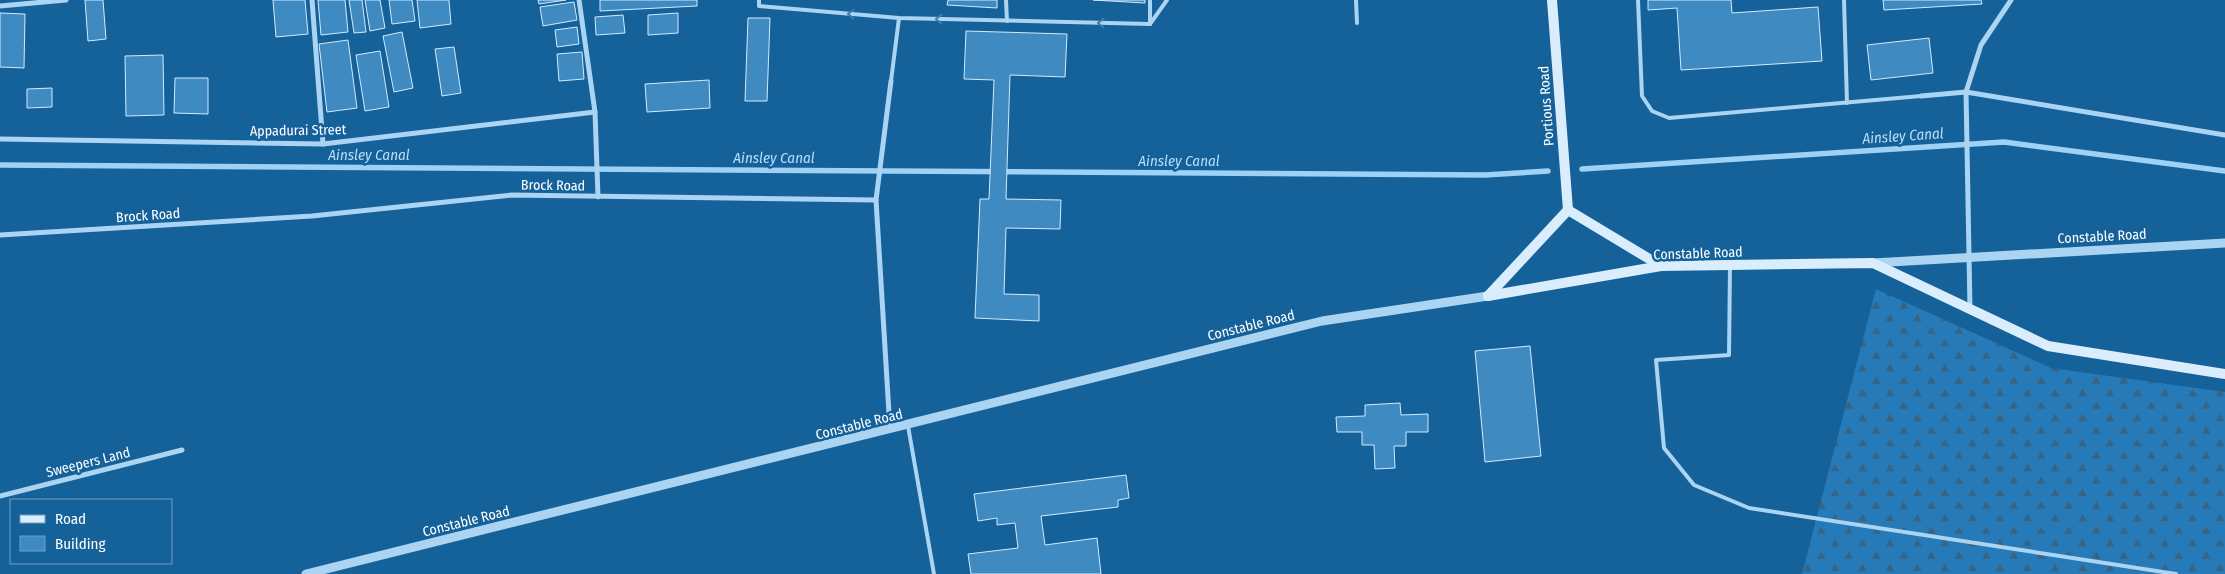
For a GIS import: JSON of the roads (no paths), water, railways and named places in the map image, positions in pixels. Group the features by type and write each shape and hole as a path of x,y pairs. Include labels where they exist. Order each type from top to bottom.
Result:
{"main road":[{"name":"Portious Road","path":"1552,0 1568,210"},
{"path":"1488,296 1568,210 1661,266"},
{"path":"1873,263 2048,346 2225,374"},
{"name":"Constable Road","path":"1488,296 1661,266 1873,263"}],"street":[{"path":"0,6 66,0"},
{"path":"312,0 323,144"},
{"path":"579,0 595,112 598,197"},
{"path":"1970,309 1966,92 1981,45 2012,0"},
{"path":"890,430 876,200 891,81"},
{"path":"1921,96 1966,92 2225,135"},
{"name":"Appadurai Street","path":"0,139 323,144 595,112"},
{"name":"Brock Road","path":"0,235 312,216 512,196 876,200"},
{"name":"Constable Road","path":"1873,263 2225,243"},
{"name":"Constable Road","path":"306,574 1322,322 1488,296"},
{"name":"Sweepers Land","path":"0,496 182,450"}],"lane":[{"path":"759,0 759,6 899,18 1150,24"},
{"path":"1006,0 1007,21"},
{"path":"1150,0 1150,24"},
{"path":"1150,24 1167,0"},
{"path":"1356,0 1357,23"},
{"path":"1638,0 1642,96 1652,111 1669,118 1921,96"},
{"path":"1844,0 1847,103"},
{"path":"891,81 899,18"},
{"path":"1730,265 1729,355 1656,360 1664,448 1694,484 1749,508 2176,574"},
{"path":"908,426 934,574"}],"waterway":[{"name":"Ainsley Canal","path":"1582,169 2004,142 2225,171"},
{"name":"Ainsley Canal","path":"0,165 1485,175 1548,171"}]}
